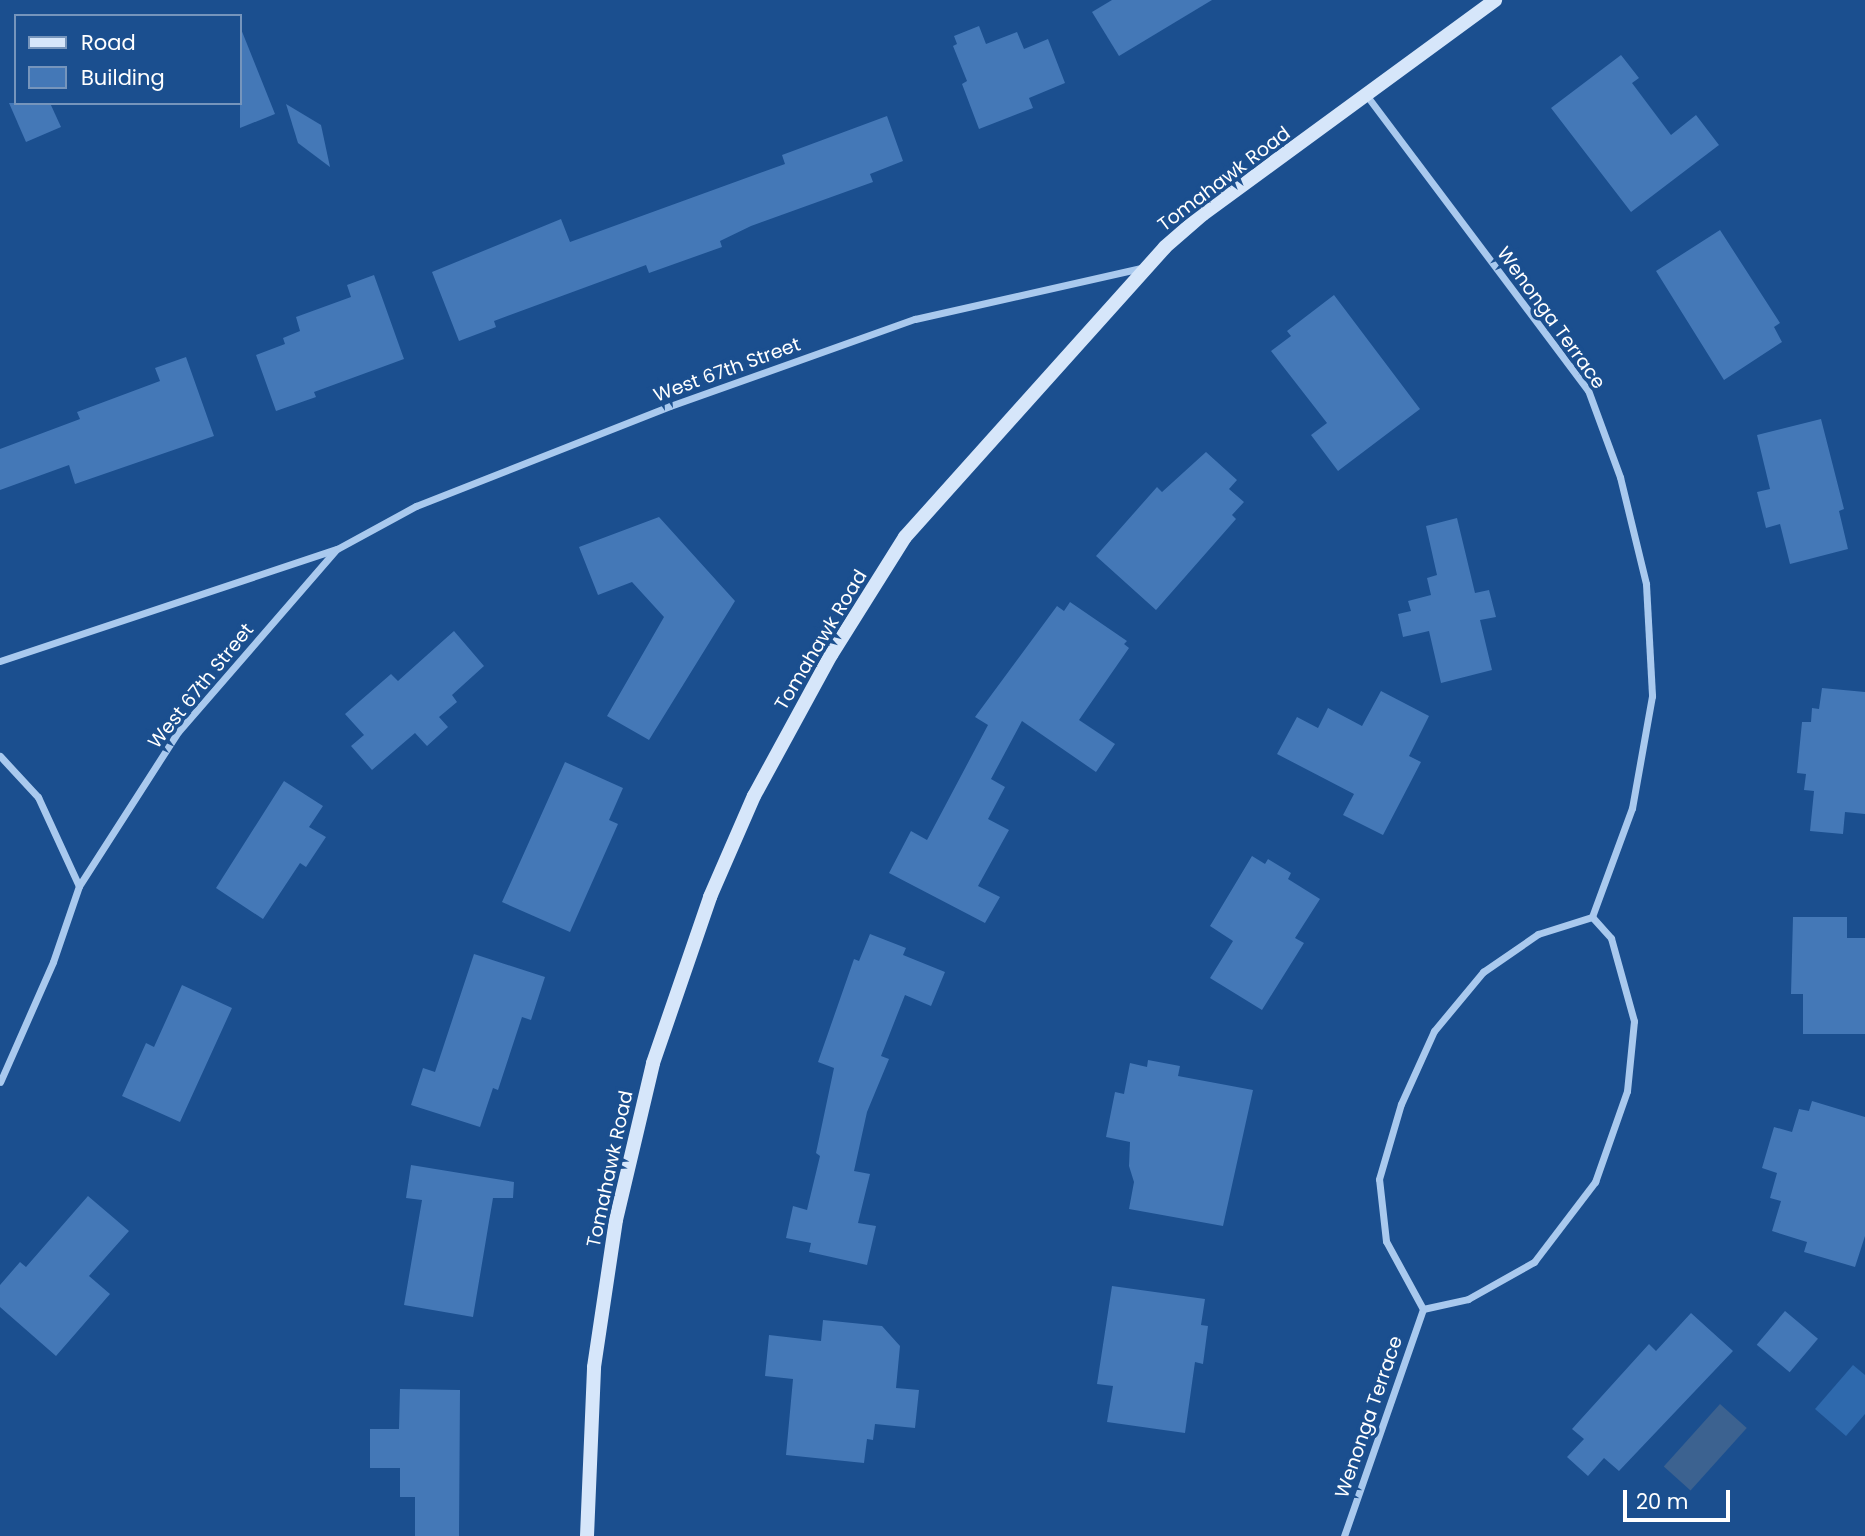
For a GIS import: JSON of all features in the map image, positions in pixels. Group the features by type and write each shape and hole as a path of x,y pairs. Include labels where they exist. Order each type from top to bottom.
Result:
{"street":[{"name":"Tomahawk Road","path":"587,1536 594,1367 616,1220 653,1063 715,884 754,796 825,667 905,537 1143,268 1203,214 1495,0"},
{"name":"Wenonga Terrace","path":"1367,96 1588,390 1620,477 1646,584 1652,696 1632,808 1592,917"},
{"name":"West 67th Street","path":"0,661 337,549 416,506 670,406 915,319 1143,268"},
{"name":"West 67th Street","path":"0,1082 53,962 79,886 178,732 337,549"},
{"path":"0,755 38,797 79,886"},
{"path":"1592,917 1611,938 1634,1021 1627,1091 1595,1182 1534,1262 1468,1299 1423,1309 1386,1241 1380,1191 1379,1179 1401,1104 1434,1031 1483,972 1538,934 1592,917"},
{"name":"Wenonga Terrace","path":"1344,1536 1423,1309"}],"shaded area":[{"path":"1853,1365 1865,1375 1865,1414 1846,1436 1815,1409"},
{"path":"1720,1404 1747,1428 1691,1491 1664,1466"}],"building":[{"path":"1112,0 1212,0 1119,56 1092,12"},
{"path":"979,26 986,44 1017,32 1024,49 1048,39 1065,83 1029,98 1033,108 979,129 962,84 967,81 953,46 957,44 954,36"},
{"path":"242,32 275,114 240,128 242,105"},
{"path":"1621,55 1639,78 1632,83 1671,135 1696,115 1719,145 1631,212 1551,108"},
{"path":"9,103 51,105 61,127 26,142"},
{"path":"286,104 321,125 330,167 298,143"},
{"path":"887,116 903,161 870,174 873,182 751,226 720,241 722,247 649,273 646,265 494,321 496,327 459,341 432,272 561,219 570,242 785,164 782,155"},
{"path":"1720,230 1780,323 1774,327 1782,342 1724,380 1656,271"},
{"path":"374,275 404,359 314,392 316,397 276,411 256,355 285,344 283,338 300,331 296,317 351,297 347,285"},
{"path":"1334,295 1420,409 1338,471 1311,435 1327,423 1271,351 1291,336 1287,331"},
{"path":"186,357 214,436 75,484 69,465 0,490 0,449 80,419 77,412 160,381 155,368"},
{"path":"1821,419 1844,509 1839,511 1848,549 1790,564 1780,524 1766,528 1757,492 1770,489 1757,435"},
{"path":"1206,452 1237,480 1229,489 1244,502 1232,515 1236,519 1156,610 1096,556 1157,487 1162,492"},
{"path":"659,517 735,601 649,740 607,716 664,617 632,582 598,595 579,547"},
{"path":"1457,518 1475,593 1489,590 1496,617 1480,620 1492,670 1441,683 1429,631 1403,637 1398,614 1411,611 1408,601 1431,595 1427,578 1437,575 1426,526"},
{"path":"1070,602 1127,641 1124,644 1129,648 1079,720 1115,744 1096,772 1022,721 991,779 1005,787 988,819 1009,830 978,886 1000,897 985,923 889,873 911,831 927,840 988,725 975,717 1057,606 1064,611"},
{"path":"454,631 484,666 452,695 457,702 439,717 448,727 427,746 415,733 372,770 351,746 364,735 345,714 391,674 398,681"},
{"path":"1822,688 1865,692 1865,814 1845,812 1843,834 1810,831 1814,791 1804,790 1806,774 1797,773 1802,722 1811,722 1812,708 1819,709"},
{"path":"1381,691 1429,716 1409,756 1421,762 1383,835 1343,815 1354,794 1277,754 1297,717 1318,728 1328,708 1362,726"},
{"path":"565,762 623,788 609,820 618,824 570,932 502,902"},
{"path":"284,781 323,806 309,827 326,837 306,867 300,863 263,919 216,888"},
{"path":"1252,856 1265,864 1268,859 1291,873 1288,879 1320,899 1295,938 1304,943 1262,1010 1210,978 1233,941 1210,926"},
{"path":"1793,917 1847,917 1847,938 1865,938 1865,1034 1803,1034 1803,994 1791,994"},
{"path":"870,934 906,948 903,955 945,972 931,1006 905,995 881,1056 889,1059 867,1112 854,1171 870,1174 858,1223 876,1226 867,1265 809,1252 811,1243 786,1238 793,1206 807,1210 820,1156 816,1153 834,1068 818,1062 854,959 859,961"},
{"path":"474,954 545,977 531,1020 522,1017 498,1090 493,1088 480,1127 411,1105 423,1068 435,1072"},
{"path":"182,985 232,1008 180,1122 122,1096 146,1043 154,1047"},
{"path":"1148,1060 1180,1066 1178,1076 1253,1090 1223,1226 1129,1209 1134,1182 1129,1166 1130,1142 1106,1137 1115,1092 1124,1094 1130,1063 1147,1067"},
{"path":"1812,1101 1865,1117 1865,1236 1855,1267 1804,1252 1807,1242 1772,1231 1781,1201 1770,1198 1777,1173 1762,1168 1774,1127 1792,1132 1799,1109 1809,1111"},
{"path":"411,1165 514,1182 513,1198 493,1198 473,1317 404,1305 422,1200 406,1198"},
{"path":"88,1196 129,1231 89,1276 110,1294 56,1356 0,1307 0,1285 20,1262 26,1267"},
{"path":"1112,1286 1205,1299 1201,1325 1208,1326 1203,1364 1195,1362 1185,1433 1107,1422 1113,1386 1097,1384"},
{"path":"1785,1311 1818,1339 1790,1372 1757,1345"},
{"path":"1691,1313 1733,1351 1619,1471 1604,1458 1588,1476 1567,1457 1584,1439 1572,1429 1649,1344 1656,1351"},
{"path":"823,1320 882,1326 900,1346 896,1388 919,1390 915,1428 875,1424 873,1440 867,1439 864,1463 786,1455 793,1379 765,1376 769,1335 821,1341"},
{"path":"400,1389 460,1390 459,1536 415,1536 415,1497 400,1497 400,1468 370,1468 370,1429 399,1429"}]}
